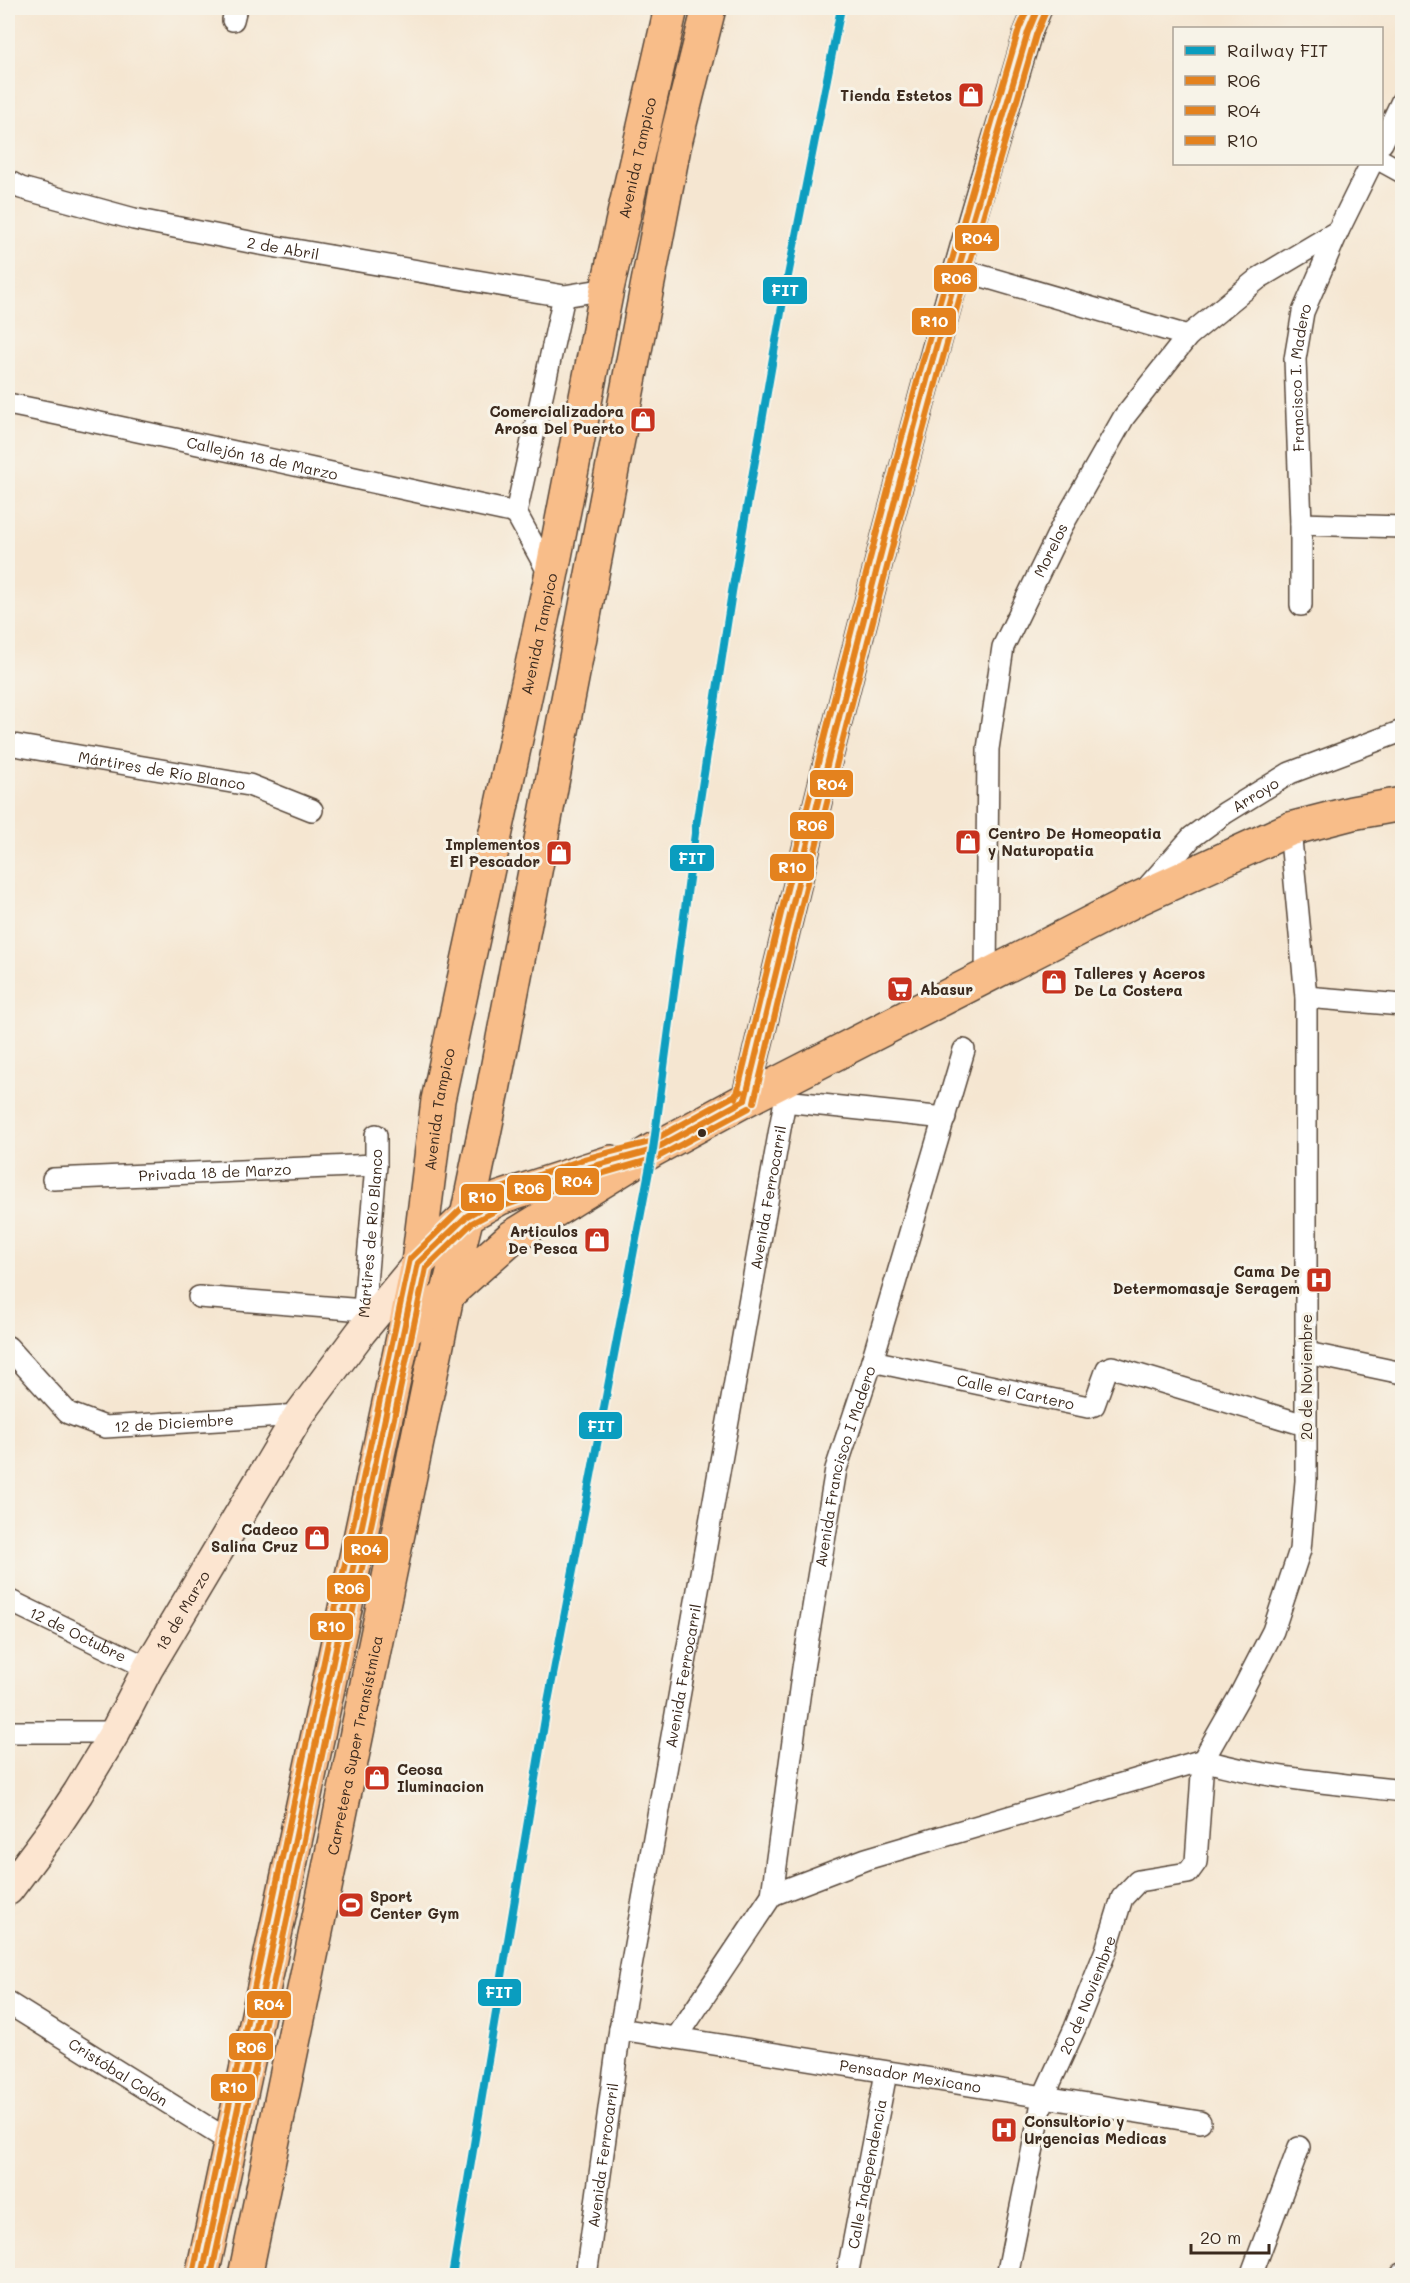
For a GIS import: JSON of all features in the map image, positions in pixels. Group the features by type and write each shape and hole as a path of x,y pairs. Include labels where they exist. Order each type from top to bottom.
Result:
{"main road":[{"name":"Avenida Tampico","path":"418,1263 438,1100 551,577 607,289 671,8"},
{"path":"467,1216 674,147 709,8"},
{"path":"404,1333 512,1237 653,1150 746,1100 787,1090 986,978 1136,900 1290,829 1352,813 1402,804"},
{"path":"202,2276 260,2014 418,1263 467,1216 500,1198 538,1184 653,1150"},
{"name":"Carretera Super Transístmica","path":"245,2276 447,1296 467,1216"},
{"name":"18 de Marzo","path":"8,1890 57,1826 115,1732 148,1668 299,1415 363,1321 418,1263"},
{"path":"363,1321 404,1333"},
{"path":"260,2014 298,2022"}],"street":[{"path":"746,1100 818,794 888,525 957,269 1028,32 1038,8"},
{"path":"1383,141 1402,101"},
{"path":"1383,162 1402,172"},
{"name":"Francisco I. Madero","path":"1301,605 1301,524 1295,359 1304,312 1338,231 1371,165"},
{"name":"2 de Abril","path":"8,181 21,188 134,219 260,244 564,296 607,289"},
{"name":"Morelos","path":"986,978 988,748 1003,647 1062,526 1124,417 1188,336 1259,278 1338,231"},
{"path":"957,269 1188,336"},
{"path":"551,577 516,513 564,296"},
{"name":"Callejón 18 de Marzo","path":"8,404 516,513"},
{"path":"1301,524 1402,527"},
{"name":"Arroyo","path":"1136,900 1192,837 1225,813 1290,773 1402,731"},
{"name":"Mártires de Río Blanco","path":"8,744 249,784 312,810"},
{"name":"20 de Noviembre","path":"1007,2276 1043,2098 1102,1961 1122,1898 1138,1881 1188,1873 1196,1862 1203,1760 1273,1631 1300,1550 1306,1481 1306,998 1290,829"},
{"path":"1306,998 1402,1005"},
{"name":"Avenida Francisco I Madero","path":"772,1895 803,1668 836,1469 872,1361 964,1050"},
{"path":"787,1090 945,1118"},
{"name":"Avenida Ferrocarril","path":"586,2276 620,2029 787,1090"},
{"name":"Mártires de Río Blanco","path":"363,1321 376,1165 376,1135"},
{"name":"Privada 18 de Marzo","path":"53,1179 376,1165"},
{"path":"199,1297 363,1321"},
{"name":"12 de Diciembre","path":"8,1347 68,1413 105,1426 299,1415"},
{"path":"1307,1353 1402,1373"},
{"name":"Calle el Cartero","path":"872,1361 1088,1407 1094,1405 1107,1369 1112,1367 1305,1425"},
{"name":"12 de Octubre","path":"8,1600 148,1668"},
{"path":"8,1732 115,1732"},
{"path":"677,2037 772,1895 866,1859 1203,1760 1231,1768 1279,1776 1402,1791"},
{"name":"Cristóbal Colón","path":"8,2003 231,2142"},
{"name":"Pensador Mexicano","path":"620,2029 1200,2122"},
{"name":"Calle Independencia","path":"847,2276 886,2073"},
{"path":"1251,2276 1299,2147"}],"rail line":[{"name":"FIT","path":"452,2276 547,1707 653,1150 696,826 732,592 783,301 841,8"}],"transit line":[{"name":"R10","path":"736,1098 825,734 896,461 1019,29 1028,8"},
{"name":"R06","path":"745,1100 834,736 905,463 965,245 1028,32 1038,8"},
{"name":"R04","path":"754,1102 843,738 914,466 986,205 1036,35 1046,11"},
{"name":"R10","path":"193,2274 410,1259 461,1209 496,1190 584,1159 650,1142 741,1092"},
{"name":"R06","path":"202,2276 418,1263 467,1216 500,1198 587,1168 653,1150 745,1100"},
{"name":"R04","path":"211,2276 426,1268 472,1223 504,1206 656,1158 749,1108"}],"place":[{"name":"Tienda Estetos","path":"971,95"},
{"name":"Comercializadora Arosa Del Puerto","path":"643,420"},
{"name":"Centro De Homeopatia y Naturopatia","path":"968,842"},
{"name":"Implementos El Pescador","path":"559,853"},
{"name":"Talleres y Aceros De La Costera","path":"1054,982"},
{"name":"Abasur","path":"900,989"},
{"name":"Articulos De Pesca","path":"597,1240"},
{"name":"Cama De Determomasaje Seragem","path":"1319,1280"},
{"name":"Cadeco Salina Cruz","path":"317,1538"},
{"name":"Ceosa Iluminacion","path":"377,1778"},
{"name":"Sport Center Gym","path":"351,1905"},
{"name":"Consultorio y Urgencias Medicas","path":"1004,2130"}]}
